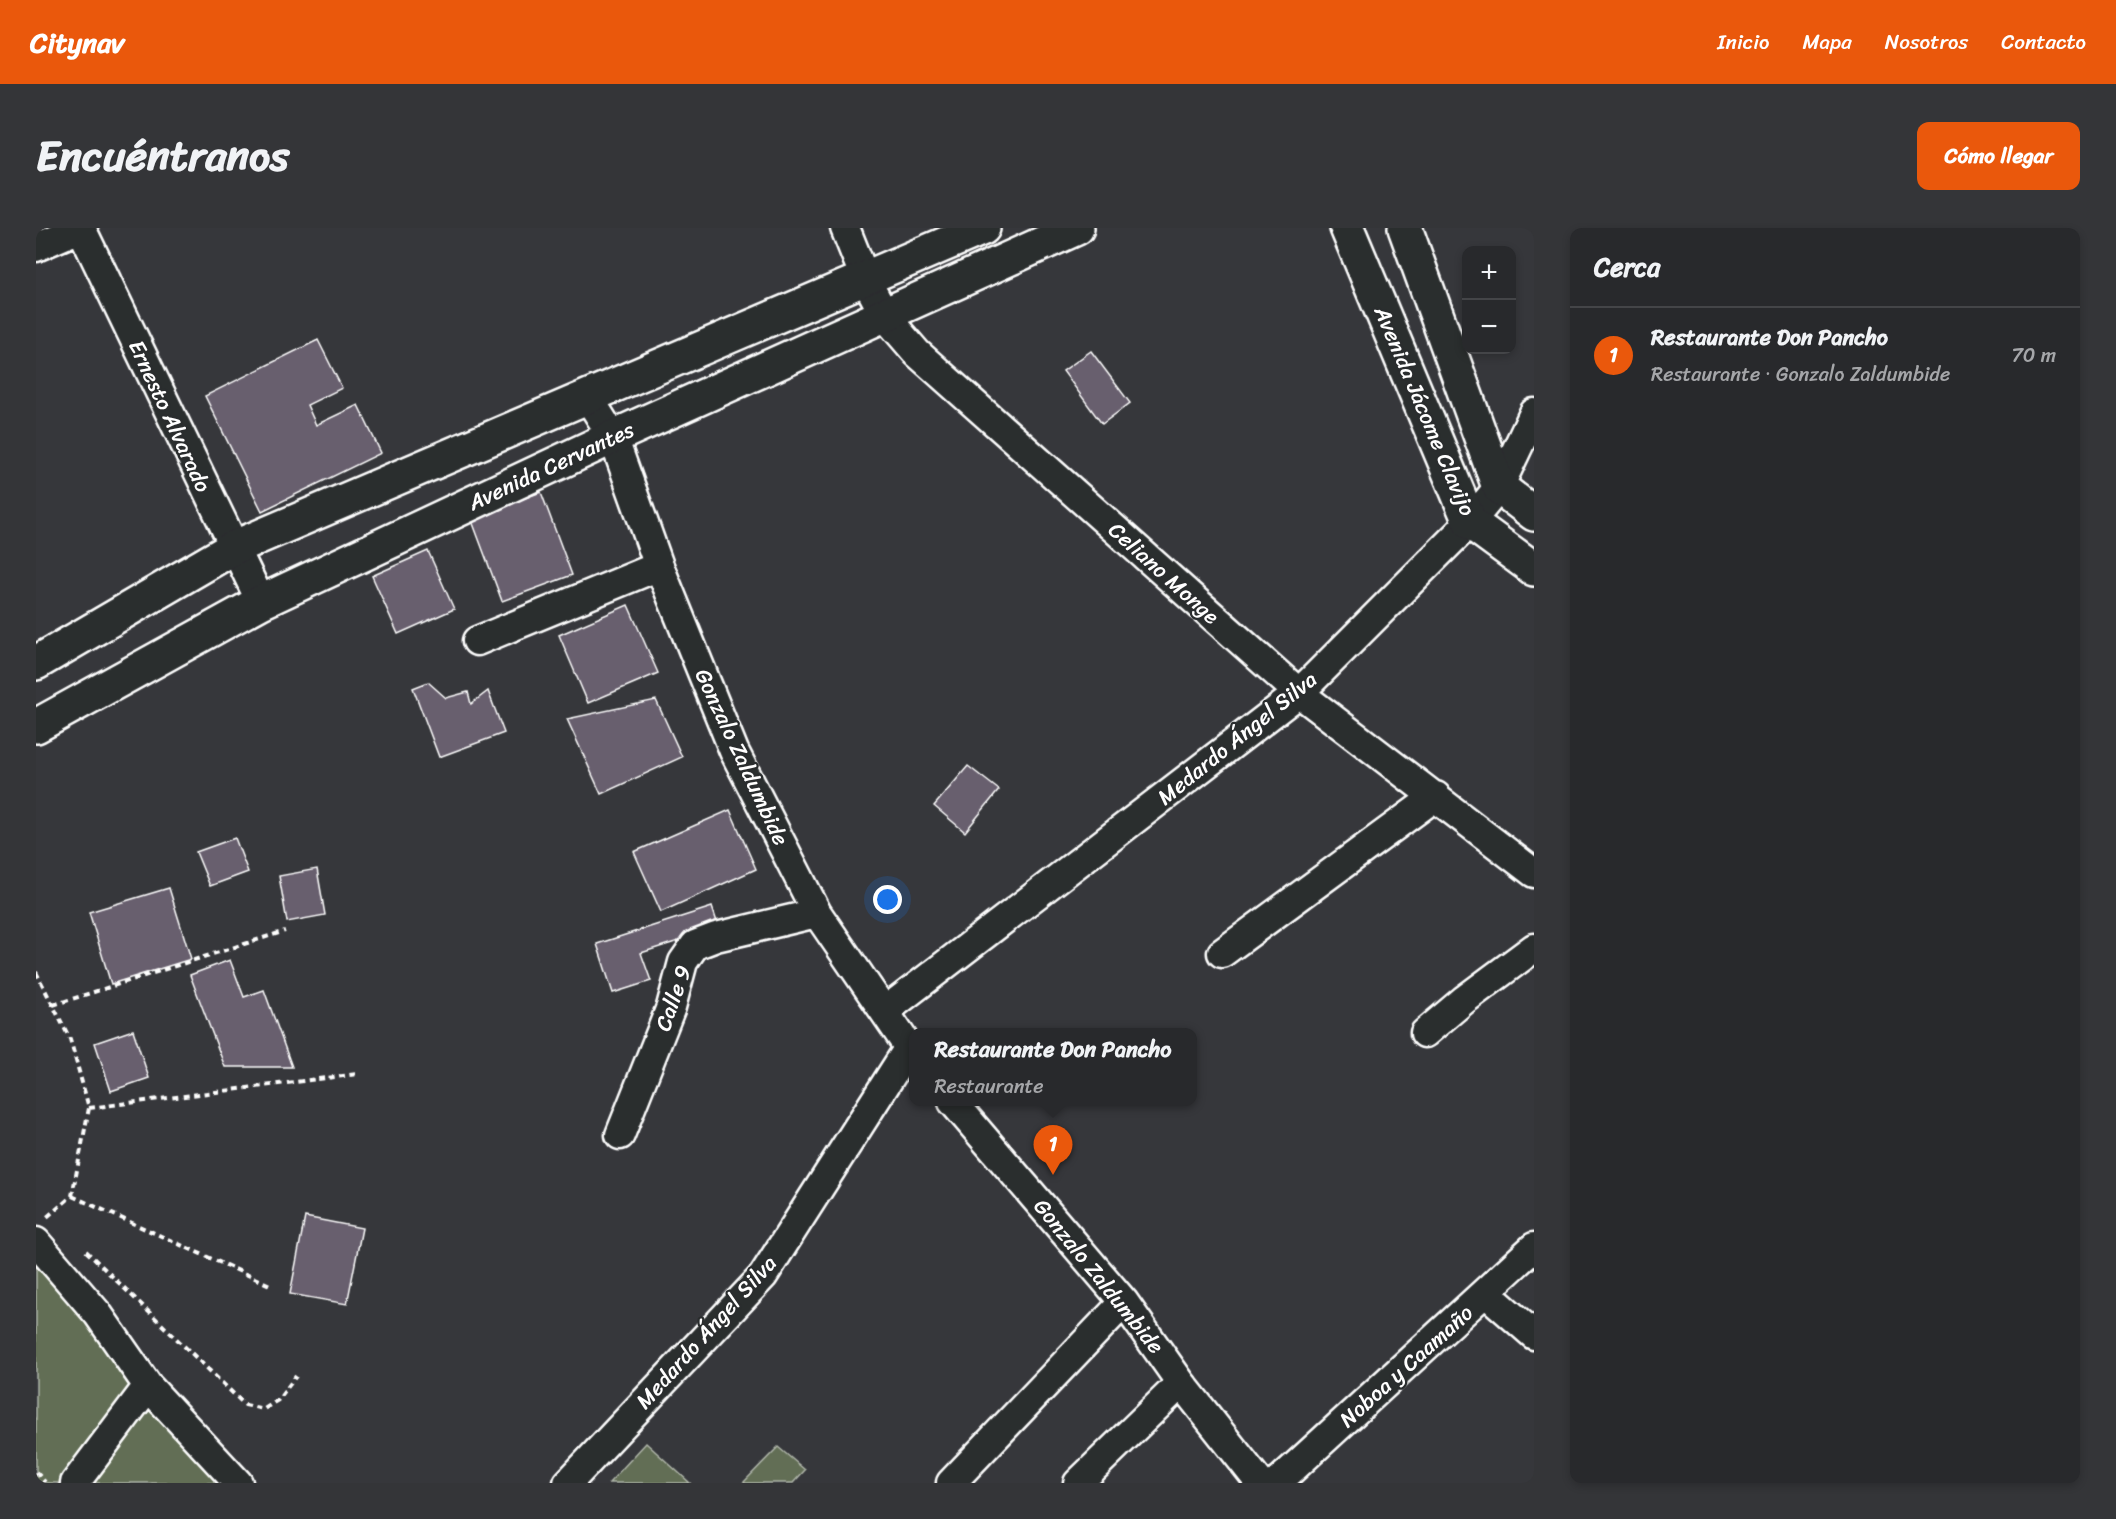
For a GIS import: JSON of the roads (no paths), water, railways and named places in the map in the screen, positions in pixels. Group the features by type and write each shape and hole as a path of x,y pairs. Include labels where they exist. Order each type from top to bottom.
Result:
{"street":[{"path":"36,247 81,228"},
{"name":"Ernesto Alvarado","path":"81,228 233,548 261,602"},
{"name":"Celiano Monge","path":"845,228 865,278 885,316 917,353 1299,693 1534,873"},
{"name":"Avenida Cervantes","path":"36,663 233,548 983,228"},
{"name":"Avenida Cervantes","path":"36,726 261,602 613,437 1077,228"},
{"name":"Avenida Jácome Clavijo","path":"1347,228 1470,522 1534,569"},
{"name":"Avenida Jácome Clavijo","path":"1405,228 1499,487 1534,514"},
{"name":"Gonzalo Zaldumbide","path":"588,397 613,437 659,566 734,751 817,913 909,1049"},
{"name":"Medardo Ángel Silva","path":"885,1011 1299,693 1470,522 1499,487 1534,413"},
{"path":"477,641 659,566"},
{"path":"1222,953 1436,796"},
{"name":"Calle 9","path":"620,1135 671,1007 683,962 695,945 716,937 817,913"},
{"path":"1425,1033 1464,1000 1534,948"},
{"name":"Medardo Ángel Silva","path":"568,1483 763,1276 909,1055"},
{"name":"Gonzalo Zaldumbide","path":"957,1106 1124,1302 1181,1383 1260,1483"},
{"path":"45,1228 98,1314 148,1386 238,1483"},
{"name":"Noboa y Caamaño","path":"1277,1483 1534,1247"},
{"path":"1486,1293 1534,1335"},
{"path":"951,1483 1124,1302"},
{"path":"1078,1483 1181,1383"},
{"path":"75,1483 148,1386"}],"place":[{"name":"Restaurante Don Pancho","path":"1053,1175"}]}
